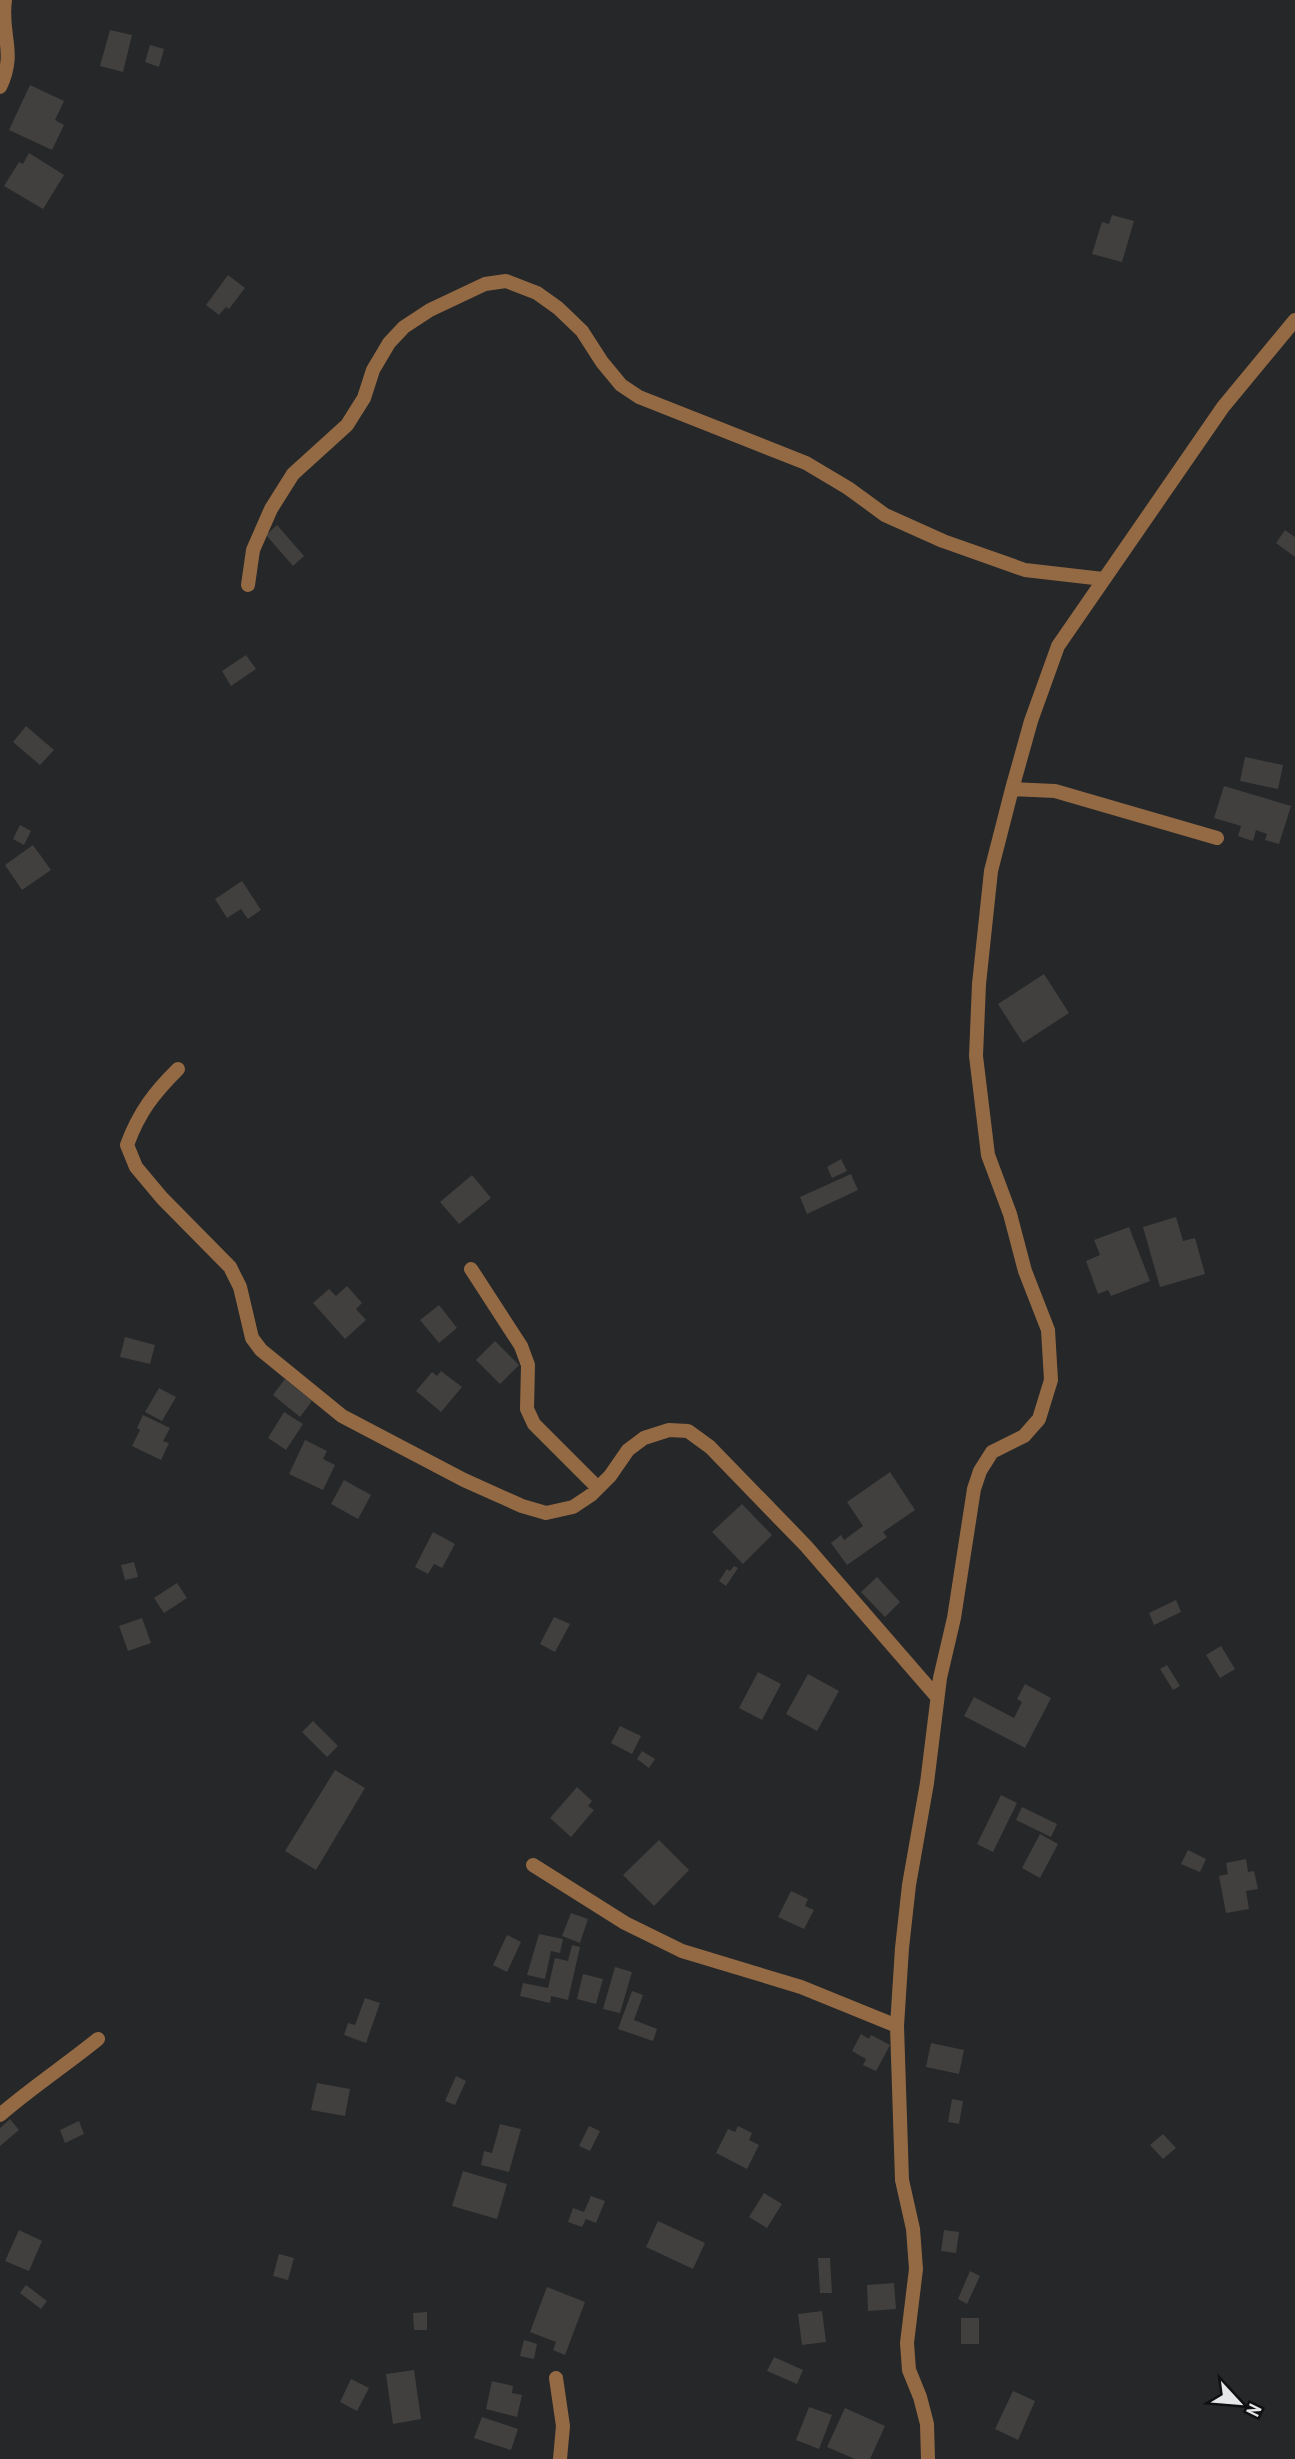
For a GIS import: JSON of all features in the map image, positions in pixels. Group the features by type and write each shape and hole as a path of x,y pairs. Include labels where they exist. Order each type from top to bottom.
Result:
{"street":[{"path":"0,87 8,67 9,50 2,18 5,0"},
{"path":"248,584 253,550 271,509 293,474 347,425 364,398 373,370 389,343 404,327 430,310 485,284 506,281 537,293 558,309 582,331 601,362 621,385 639,397 806,463 848,488 885,515 943,541 1025,570 1103,579"},
{"path":"928,2459 927,2424 909,2370 907,2343 915,2269 913,2229 902,2180 897,2026 908,1898 927,1783 937,1697 954,1618 971,1503 980,1471 992,1452 1024,1436 1039,1419 1051,1380 1048,1330 1025,1271 1010,1214 988,1155 976,1056 979,984 992,871 1031,722 1058,646 1223,407 1293,326"},
{"path":"1012,789 1055,791 1217,838"},
{"path":"178,1069 150,1097 134,1125 127,1145 136,1167 162,1198 230,1267 240,1287 252,1338 261,1350 342,1416 464,1480 522,1506 546,1513 573,1507 598,1488 628,1450 643,1438 669,1430 688,1431 710,1447 806,1546 937,1697"},
{"path":"471,1269 521,1346 528,1365 527,1409 534,1424 598,1488"},
{"path":"533,1865 625,1923 681,1951 801,1987 897,2026"},
{"path":"0,2115 98,2039"},
{"path":"556,2378 563,2426 560,2459"}],"building":[{"path":"110,30 132,35 123,72 100,66"},
{"path":"150,45 164,49 159,67 145,62"},
{"path":"30,85 64,101 55,120 64,125 52,150 9,130"},
{"path":"29,153 64,175 43,209 4,186 19,162 23,164"},
{"path":"1112,215 1134,221 1122,262 1092,254 1102,222 1109,224"},
{"path":"228,275 245,288 229,309 226,307 219,315 206,305"},
{"path":"277,525 304,556 293,566 266,535"},
{"path":"1285,530 1295,537 1295,557 1276,543"},
{"path":"246,655 256,669 231,686 222,671"},
{"path":"26,726 54,750 40,765 13,742"},
{"path":"1245,757 1283,765 1278,789 1240,781"},
{"path":"1224,786 1291,806 1279,844 1265,840 1267,834 1256,830 1253,841 1238,836 1241,826 1214,818"},
{"path":"20,825 31,831 24,845 13,839"},
{"path":"33,845 51,870 22,890 5,865"},
{"path":"242,881 261,910 248,919 241,909 227,918 215,899"},
{"path":"1044,974 1069,1013 1023,1043 998,1004"},
{"path":"841,1159 847,1171 832,1178 827,1167"},
{"path":"851,1174 858,1190 807,1214 800,1197"},
{"path":"472,1175 491,1198 459,1224 440,1202"},
{"path":"1176,1217 1183,1241 1195,1238 1205,1274 1160,1287 1143,1227"},
{"path":"1129,1227 1150,1281 1111,1296 1108,1290 1098,1294 1086,1261 1100,1255 1094,1240"},
{"path":"347,1286 362,1303 356,1309 366,1320 345,1339 313,1303 329,1289 336,1296"},
{"path":"439,1305 457,1328 439,1343 420,1320"},
{"path":"125,1337 155,1345 150,1364 120,1357"},
{"path":"495,1341 519,1365 500,1384 476,1360"},
{"path":"441,1371 462,1387 441,1412 416,1391 432,1372 437,1376"},
{"path":"285,1379 312,1401 300,1417 273,1395"},
{"path":"159,1388 176,1397 162,1421 145,1412"},
{"path":"284,1412 303,1424 286,1450 268,1438"},
{"path":"143,1415 170,1428 163,1441 169,1443 161,1460 132,1446 140,1430 137,1428"},
{"path":"305,1440 327,1451 323,1459 335,1465 323,1490 289,1474"},
{"path":"890,1472 915,1510 883,1532 887,1537 847,1565 831,1543 841,1535 844,1540 863,1526 847,1502"},
{"path":"344,1480 371,1495 358,1519 331,1504"},
{"path":"742,1504 772,1535 743,1564 712,1532"},
{"path":"433,1532 455,1544 442,1568 434,1564 428,1574 415,1567"},
{"path":"134,1562 138,1577 125,1580 121,1565"},
{"path":"734,1566 738,1568 726,1586 719,1581 727,1569 730,1571"},
{"path":"877,1577 900,1602 885,1617 861,1592"},
{"path":"177,1583 187,1598 164,1613 154,1598"},
{"path":"1176,1600 1181,1612 1154,1625 1149,1613"},
{"path":"554,1617 570,1624 555,1652 540,1644"},
{"path":"142,1618 151,1643 128,1651 119,1626"},
{"path":"1221,1646 1235,1669 1220,1678 1206,1655"},
{"path":"1167,1665 1180,1686 1173,1690 1160,1669"},
{"path":"758,1672 781,1684 762,1720 739,1708"},
{"path":"808,1674 839,1691 817,1731 786,1714"},
{"path":"1025,1684 1051,1698 1025,1748 964,1716 974,1697 1014,1718 1022,1702 1017,1699"},
{"path":"313,1721 338,1746 327,1757 302,1732"},
{"path":"620,1726 641,1736 632,1754 611,1743"},
{"path":"642,1751 655,1759 649,1768 637,1759"},
{"path":"335,1770 365,1788 316,1870 285,1851"},
{"path":"577,1787 592,1801 588,1806 594,1810 571,1837 550,1818"},
{"path":"1001,1795 1017,1803 993,1852 977,1844"},
{"path":"1022,1807 1057,1824 1051,1837 1016,1820"},
{"path":"1040,1834 1058,1844 1040,1878 1022,1868"},
{"path":"659,1840 689,1870 654,1906 623,1875"},
{"path":"1188,1850 1206,1859 1200,1872 1181,1864"},
{"path":"1246,1859 1248,1872 1254,1871 1258,1889 1246,1891 1249,1909 1226,1913 1219,1876 1228,1874 1226,1863"},
{"path":"791,1891 808,1899 805,1906 814,1910 804,1929 778,1917"},
{"path":"571,1913 588,1919 580,1943 562,1936"},
{"path":"539,1934 563,1939 560,1953 551,1951 545,1979 527,1975"},
{"path":"507,1935 521,1942 507,1972 493,1965"},
{"path":"572,1945 580,1947 568,2000 551,1996 550,2003 520,1996 523,1983 548,1988 555,1958 568,1961"},
{"path":"615,1967 632,1972 620,2013 603,2009"},
{"path":"583,1974 603,1979 596,2004 577,1999"},
{"path":"632,1991 643,1995 634,2020 657,2029 653,2041 618,2029"},
{"path":"365,1998 380,2003 366,2043 344,2035 348,2023 355,2025"},
{"path":"861,2034 869,2039 871,2035 890,2045 876,2071 863,2065 866,2059 852,2051"},
{"path":"931,2043 964,2050 959,2074 926,2067"},
{"path":"456,2076 466,2081 455,2105 445,2101"},
{"path":"317,2083 350,2089 345,2116 311,2110"},
{"path":"952,2099 963,2101 959,2124 948,2122"},
{"path":"10,2119 19,2130 0,2146 0,2128"},
{"path":"79,2121 84,2134 65,2143 60,2130"},
{"path":"500,2124 521,2129 509,2172 481,2165 484,2151 492,2153"},
{"path":"589,2126 600,2131 590,2151 579,2146"},
{"path":"738,2126 752,2133 749,2140 759,2145 747,2169 716,2153 728,2129 735,2132"},
{"path":"1163,2134 1176,2148 1163,2159 1150,2145"},
{"path":"463,2171 507,2184 497,2219 452,2206"},
{"path":"764,2193 782,2204 767,2228 749,2217"},
{"path":"591,2196 605,2201 596,2223 586,2219 582,2227 568,2222 573,2208 584,2212"},
{"path":"658,2221 705,2243 693,2269 646,2247"},
{"path":"19,2230 42,2241 29,2271 5,2261"},
{"path":"944,2230 959,2232 956,2253 941,2251"},
{"path":"279,2254 294,2258 288,2280 273,2276"},
{"path":"818,2258 830,2258 832,2293 820,2293"},
{"path":"970,2271 980,2276 967,2304 958,2299"},
{"path":"894,2283 896,2309 868,2311 867,2285"},
{"path":"26,2285 47,2301 41,2309 20,2293"},
{"path":"547,2287 585,2302 565,2355 553,2350 556,2342 530,2332"},
{"path":"822,2311 826,2342 802,2345 798,2314"},
{"path":"427,2312 427,2330 414,2330 413,2313"},
{"path":"961,2318 979,2318 979,2344 961,2344"},
{"path":"524,2340 537,2344 534,2359 520,2356"},
{"path":"774,2357 803,2370 797,2384 767,2371"},
{"path":"414,2370 421,2419 393,2424 386,2374"},
{"path":"351,2379 369,2388 357,2411 340,2402"},
{"path":"492,2381 513,2386 512,2393 522,2395 517,2417 486,2409"},
{"path":"1013,2391 1035,2401 1018,2440 995,2429"},
{"path":"809,2407 832,2415 819,2449 796,2440"},
{"path":"845,2408 885,2426 870,2459 855,2459 827,2447"},
{"path":"482,2417 518,2429 511,2450 474,2438"}]}
